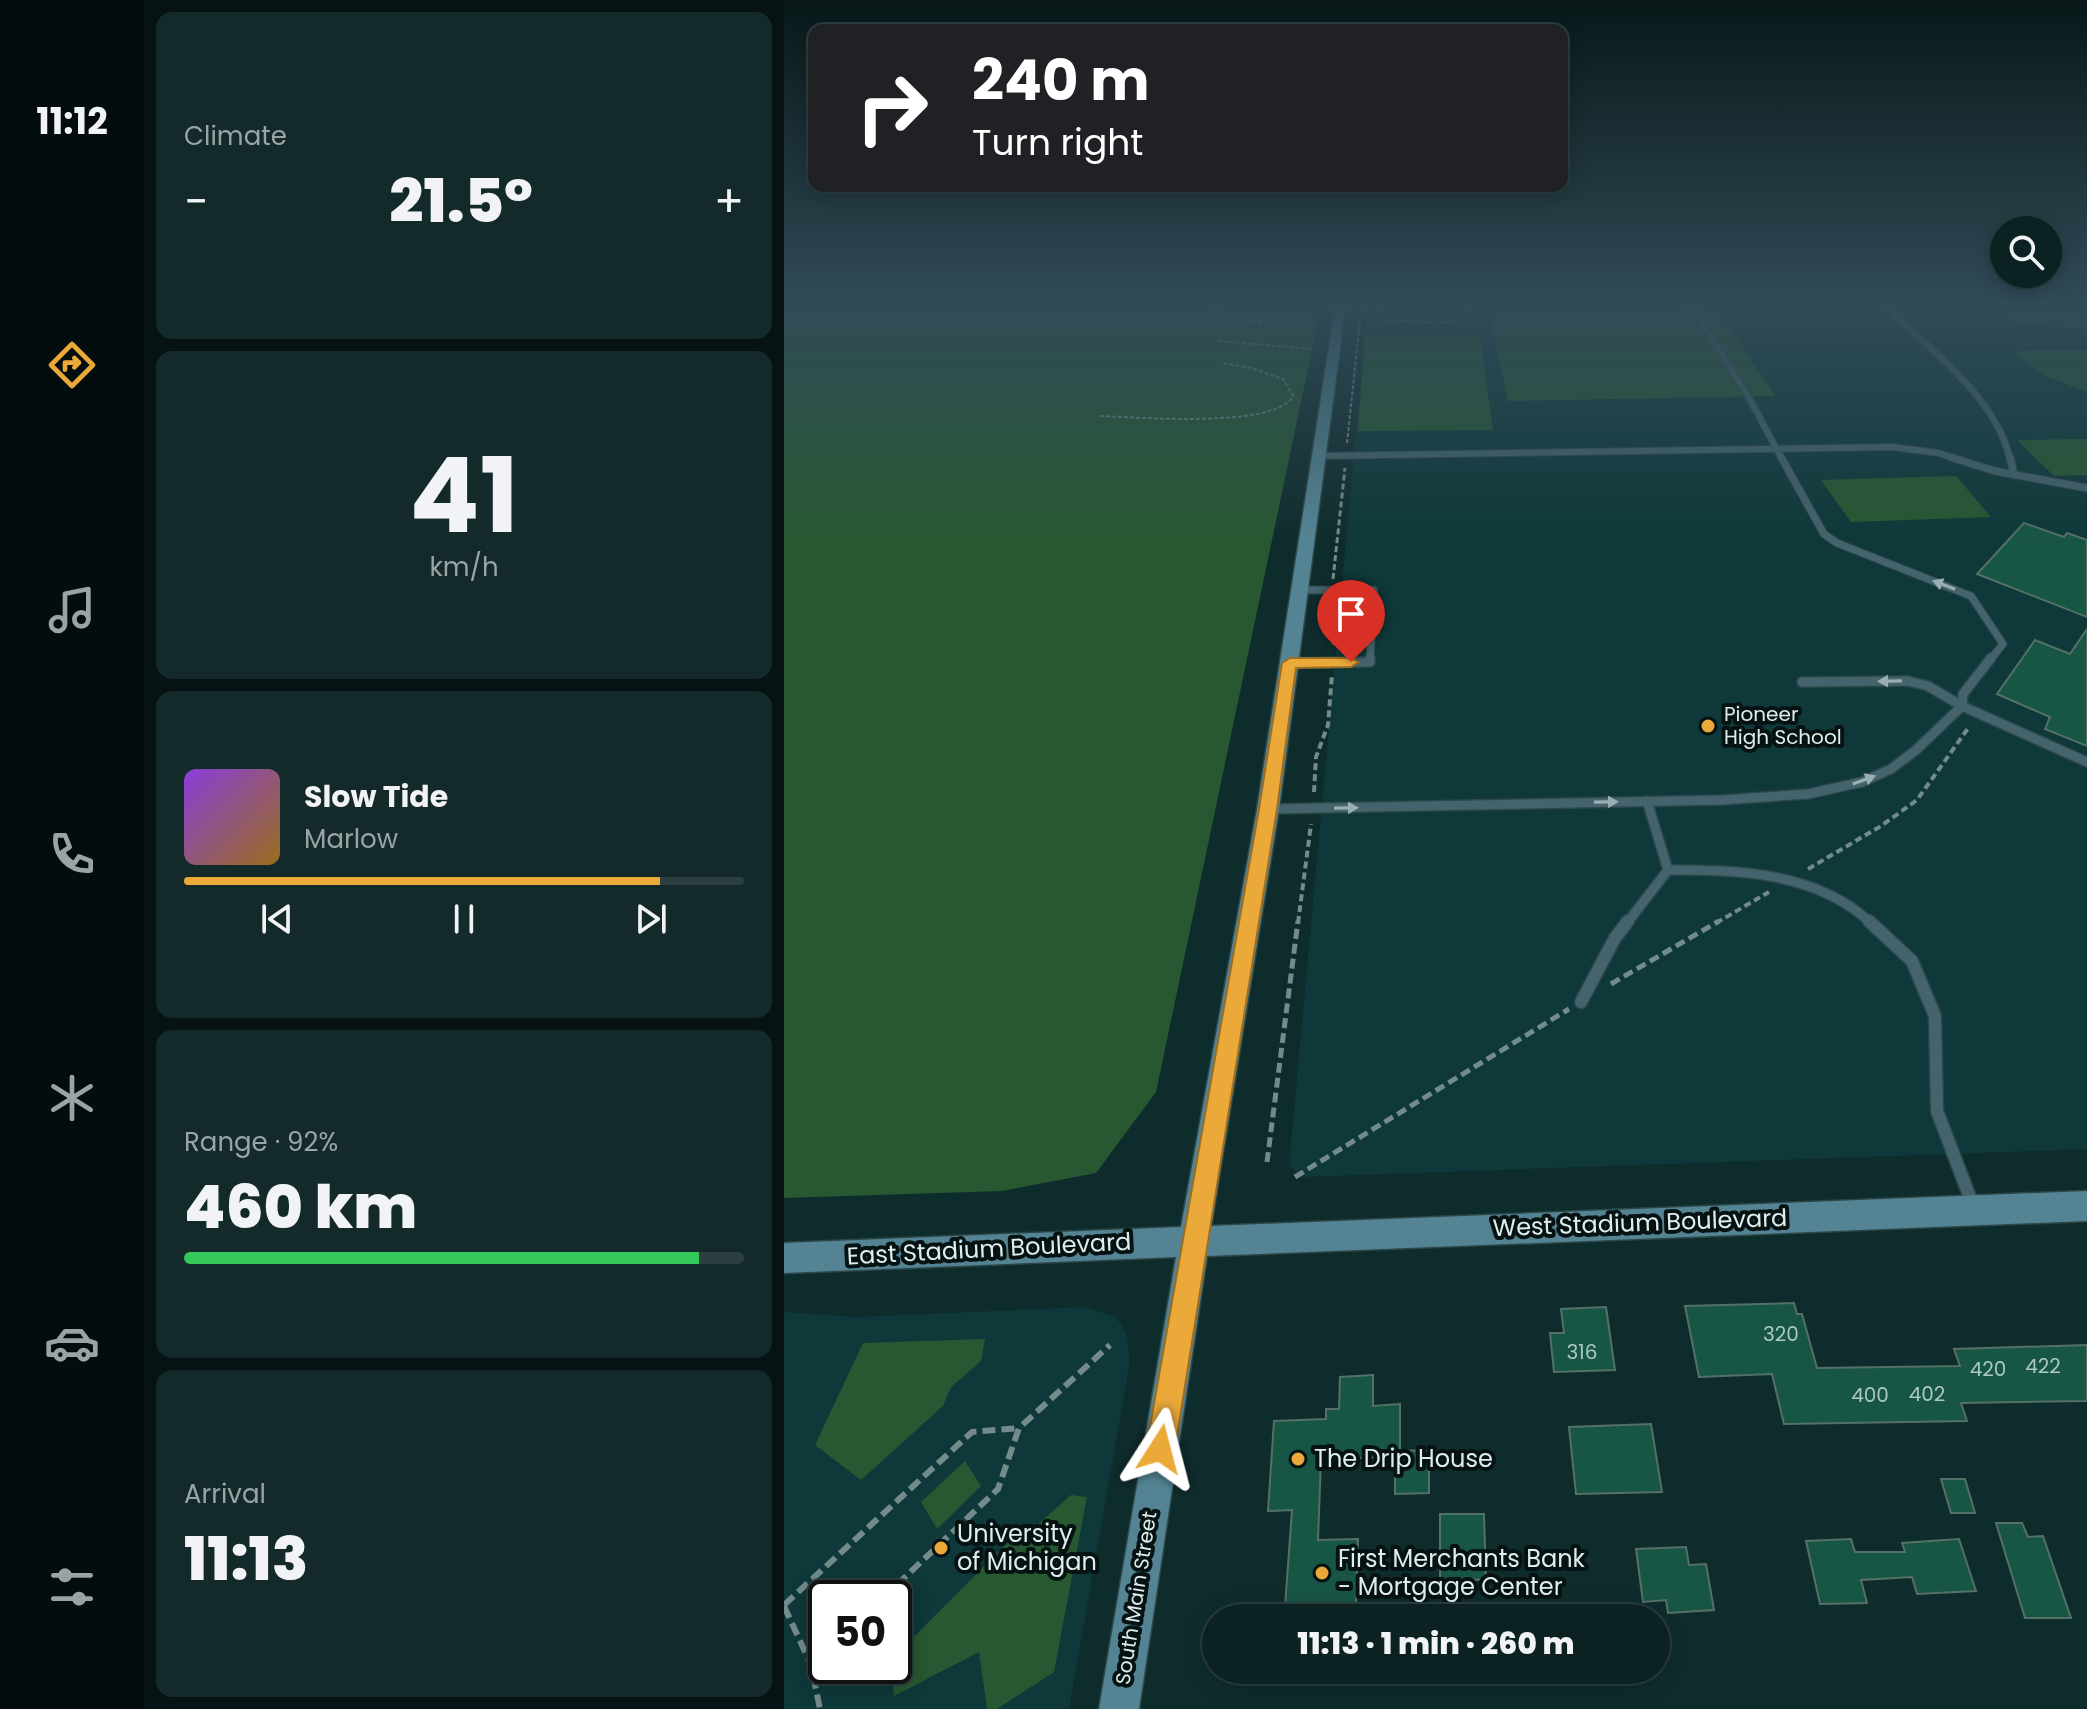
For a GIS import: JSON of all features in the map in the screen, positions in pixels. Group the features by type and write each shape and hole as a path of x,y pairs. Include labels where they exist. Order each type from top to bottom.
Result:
{"main road":[{"name":"South Main Street","path":"1119,1709 1194,1240 1268,809 1330,382"},
{"name":"West Stadium Boulevard","path":"1194,1240 2087,1206"},
{"name":"East Stadium Boulevard","path":"784,1258 1194,1240"}],"lane":[{"path":"1268,809 1734,799 1824,791 1863,782 1891,769 1919,750 1962,706 1963,694 2003,644 1971,596 1837,543 1824,534 1738,382"},
{"path":"1960,382 1994,419 2012,453 2014,475"},
{"path":"1319,456 1777,448 1918,450 2014,475 2087,488"},
{"path":"1290,663 1370,662 1374,590 1300,590"},
{"path":"1802,682 1908,681 1928,686 1962,706 2087,762"},
{"path":"1647,801 1668,870"},
{"path":"1668,870 1728,870 1780,876 1854,907 1912,961 1935,1016 1937,1111 1975,1210"},
{"path":"1581,1002 1615,938 1668,870"}],"path":[{"path":"1100,416 1210,419 1276,410 1289,404 1293,396 1285,382"},
{"path":"1347,447 1354,382"},
{"path":"1295,1177 1581,1002 1881,826 1917,800 1972,723"},
{"path":"902,1580 998,1489 1019,1428 1110,1345"},
{"path":"808,1658 784,1605 972,1432 1019,1428"},
{"path":"815,1684 820,1709"}],"shaded area":[{"name":"Pioneer High School","path":"1361,382 2087,382 2087,1149 1302,1177 1289,1166"},
{"name":"University of Michigan","path":"1085,1307 1114,1316 1121,1324 1127,1336 1130,1361 1069,1709 784,1709 784,1312 857,1317"}],"green space":[{"path":"784,382 1305,382 1156,1092 1096,1173 1002,1191 784,1198"},
{"path":"1362,382 1486,382 1493,430 1358,431"},
{"path":"1504,382 1766,382 1776,396 1508,401"},
{"path":"2061,382 2087,382 2087,392"},
{"path":"2087,439 2087,475 2054,476 2017,440"},
{"path":"1956,476 1991,517 1851,522 1821,480"},
{"path":"985,1339 981,1361 951,1387 943,1406 861,1480 815,1445 863,1343"},
{"path":"965,1461 981,1486 937,1529 921,1502"},
{"path":"1071,1495 1087,1497 1054,1672 997,1709 987,1709 979,1652 894,1696 893,1684 912,1684 912,1639 1017,1533 1029,1532"}],"building":[{"path":"2024,523 2064,537 2067,533 2087,540 2087,617 1977,574"},
{"path":"2087,629 2087,746 2045,729 2050,717 1997,694 2035,640 2070,654"},
{"path":"1794,1303 1797,1314 1802,1314 1817,1368 1960,1366 1954,1349 2087,1345 2087,1401 1961,1403 1967,1421 1784,1424 1772,1374 1699,1377 1685,1306"},
{"path":"1606,1307 1615,1370 1554,1372 1550,1333 1564,1333 1561,1309"},
{"path":"1373,1375 1373,1406 1400,1404 1400,1451 1429,1450 1429,1493 1395,1494 1395,1457 1321,1459 1318,1540 1358,1539 1356,1604 1285,1604 1292,1510 1268,1511 1274,1421 1326,1419 1326,1409 1339,1409 1340,1377"},
{"path":"1651,1424 1662,1492 1576,1494 1569,1427"},
{"path":"1941,1479 1965,1479 1975,1513 1951,1513"},
{"path":"1440,1514 1484,1514 1486,1580 1440,1579"},
{"path":"1996,1523 2022,1523 2028,1537 2043,1536 2071,1618 2025,1618"},
{"path":"1851,1539 1855,1552 1905,1552 1902,1543 1959,1539 1976,1591 1917,1594 1912,1577 1861,1580 1867,1603 1820,1604 1806,1541"},
{"path":"1686,1547 1689,1565 1706,1564 1714,1610 1670,1613 1670,1604 1666,1600 1643,1602 1636,1549"}],"place":[{"name":"Pioneer High School","path":"1708,726"},
{"name":"The Drip House","path":"1298,1459"},
{"name":"University of Michigan","path":"941,1548"},
{"name":"First Merchants Bank - Mortgage Center","path":"1322,1573"}],"route":[{"path":"1160,1449 1290,663 1351,662"}]}
